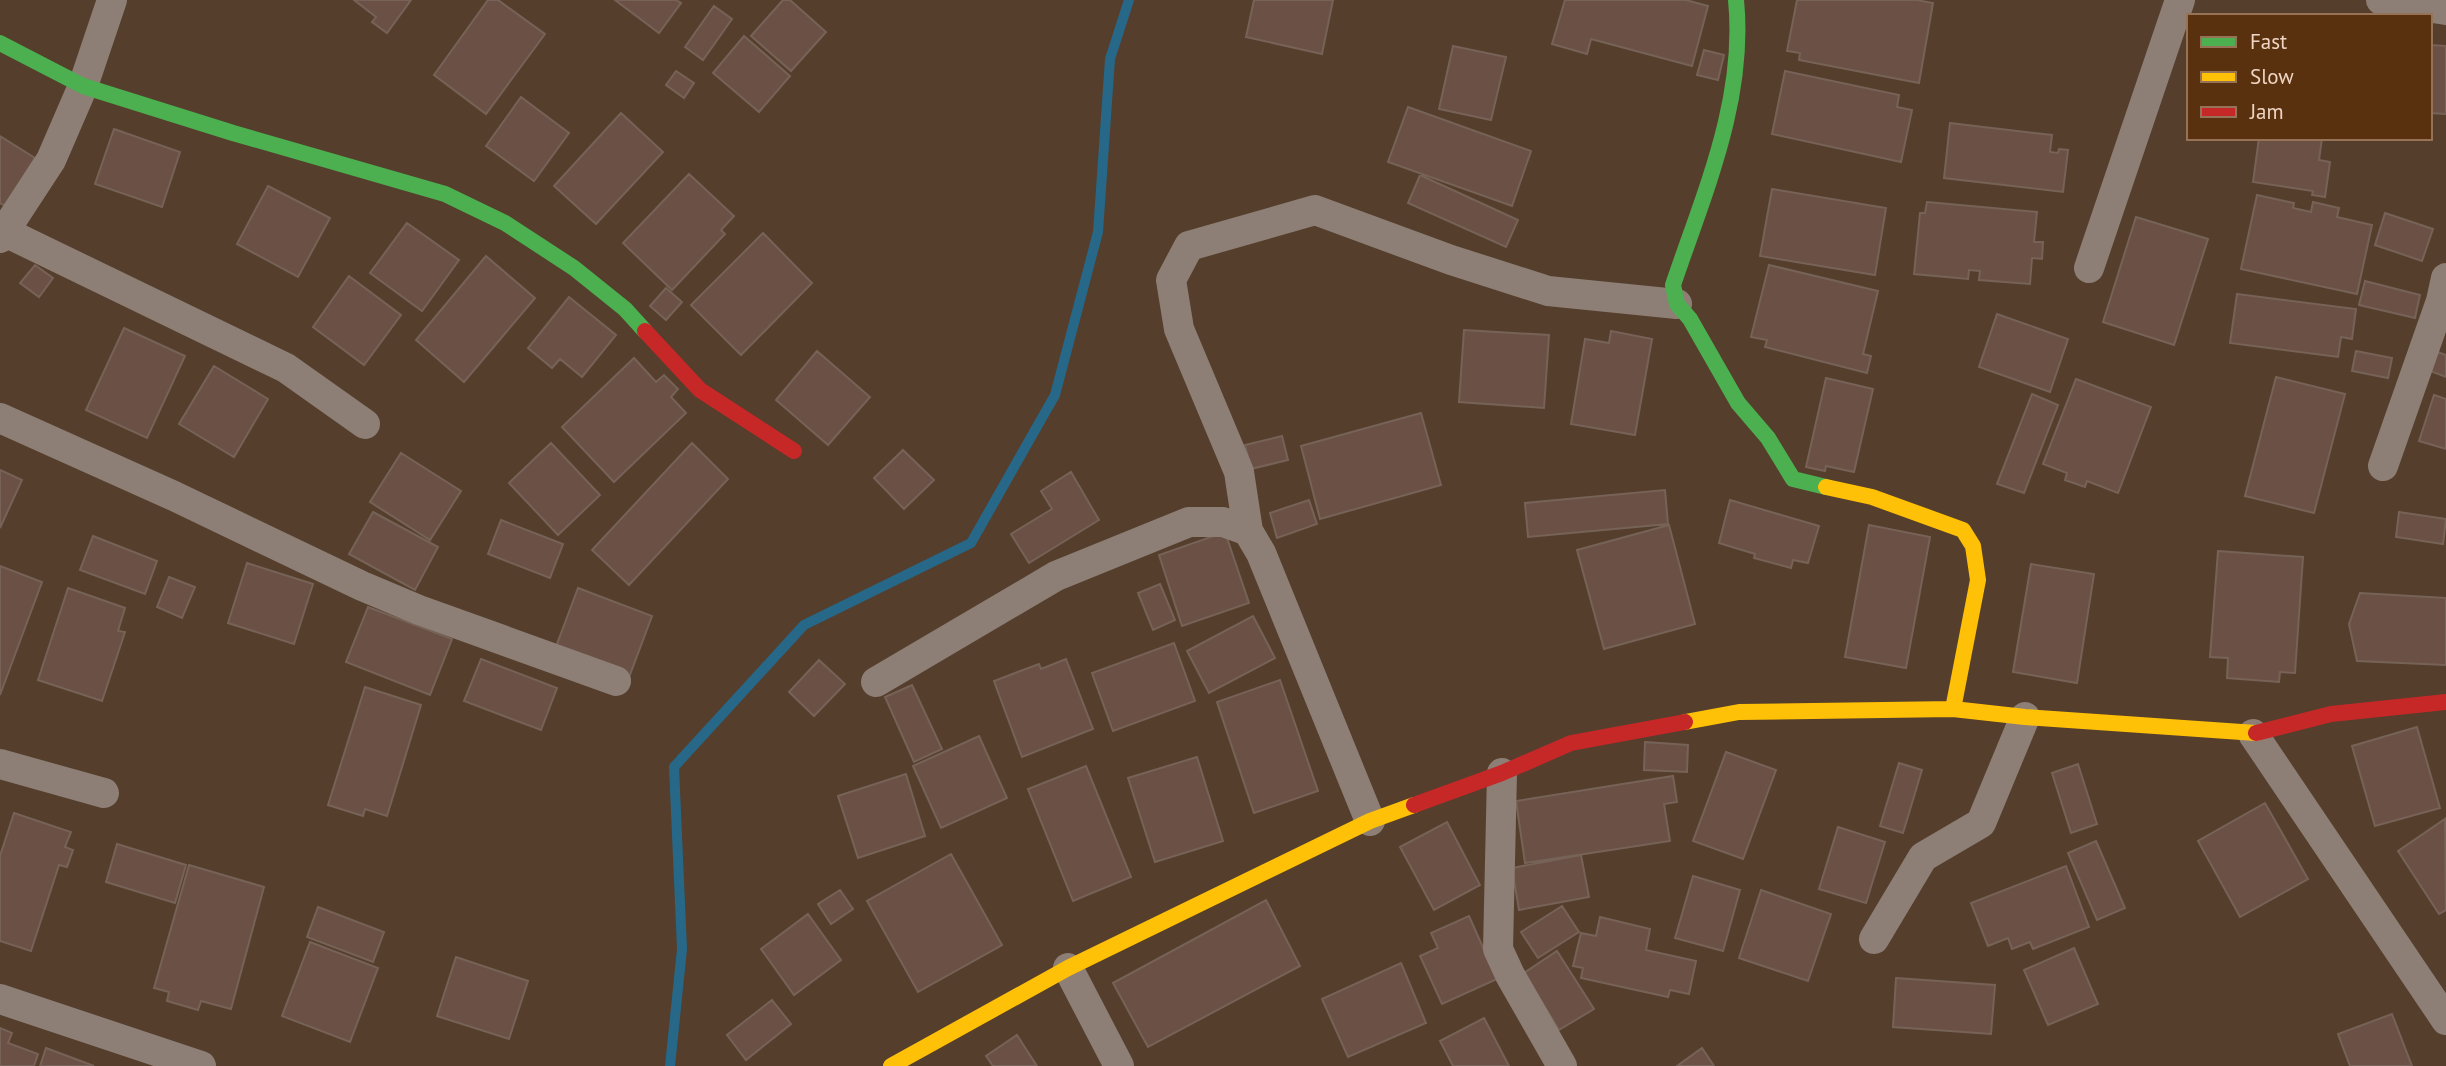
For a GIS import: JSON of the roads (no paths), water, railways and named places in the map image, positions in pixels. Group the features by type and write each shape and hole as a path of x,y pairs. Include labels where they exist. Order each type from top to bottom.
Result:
{"street":[{"path":"112,0 83,86 51,160 2,235 286,368 365,424"},
{"path":"1736,0 1736,69 1726,129 1673,285 1677,304 1690,319 1738,403 1768,438 1793,479 1872,497 1963,530 1973,547 1978,580 1953,709"},
{"path":"2089,268 2180,0"},
{"path":"2381,0 2446,10"},
{"path":"0,43 83,86 233,133 445,194 505,223 574,268 625,309 700,390 794,451"},
{"path":"1370,821 1261,553 1248,531 1239,472 1179,329 1171,280 1189,246 1315,211 1451,260 1548,291 1677,304"},
{"path":"2383,466 2441,300 2446,278"},
{"path":"0,418 174,496 362,586 419,610 616,681"},
{"path":"876,682 1056,576 1189,522 1223,522 1248,531"},
{"path":"891,1066 1068,968 1370,821 1502,773 1571,743 1739,712 1953,709 2253,734 2331,714 2446,702"},
{"path":"1874,939 1923,857 1981,823 2025,717"},
{"path":"2253,734 2446,1020"},
{"path":"0,764 104,793"},
{"path":"1502,773 1498,949 1562,1066"},
{"path":"1068,968 1119,1066"},
{"path":"0,999 201,1066"}],"waterway":[{"path":"670,1066 682,949 674,767 804,625 971,543 1055,395 1098,232 1110,59 1129,0"}]}
